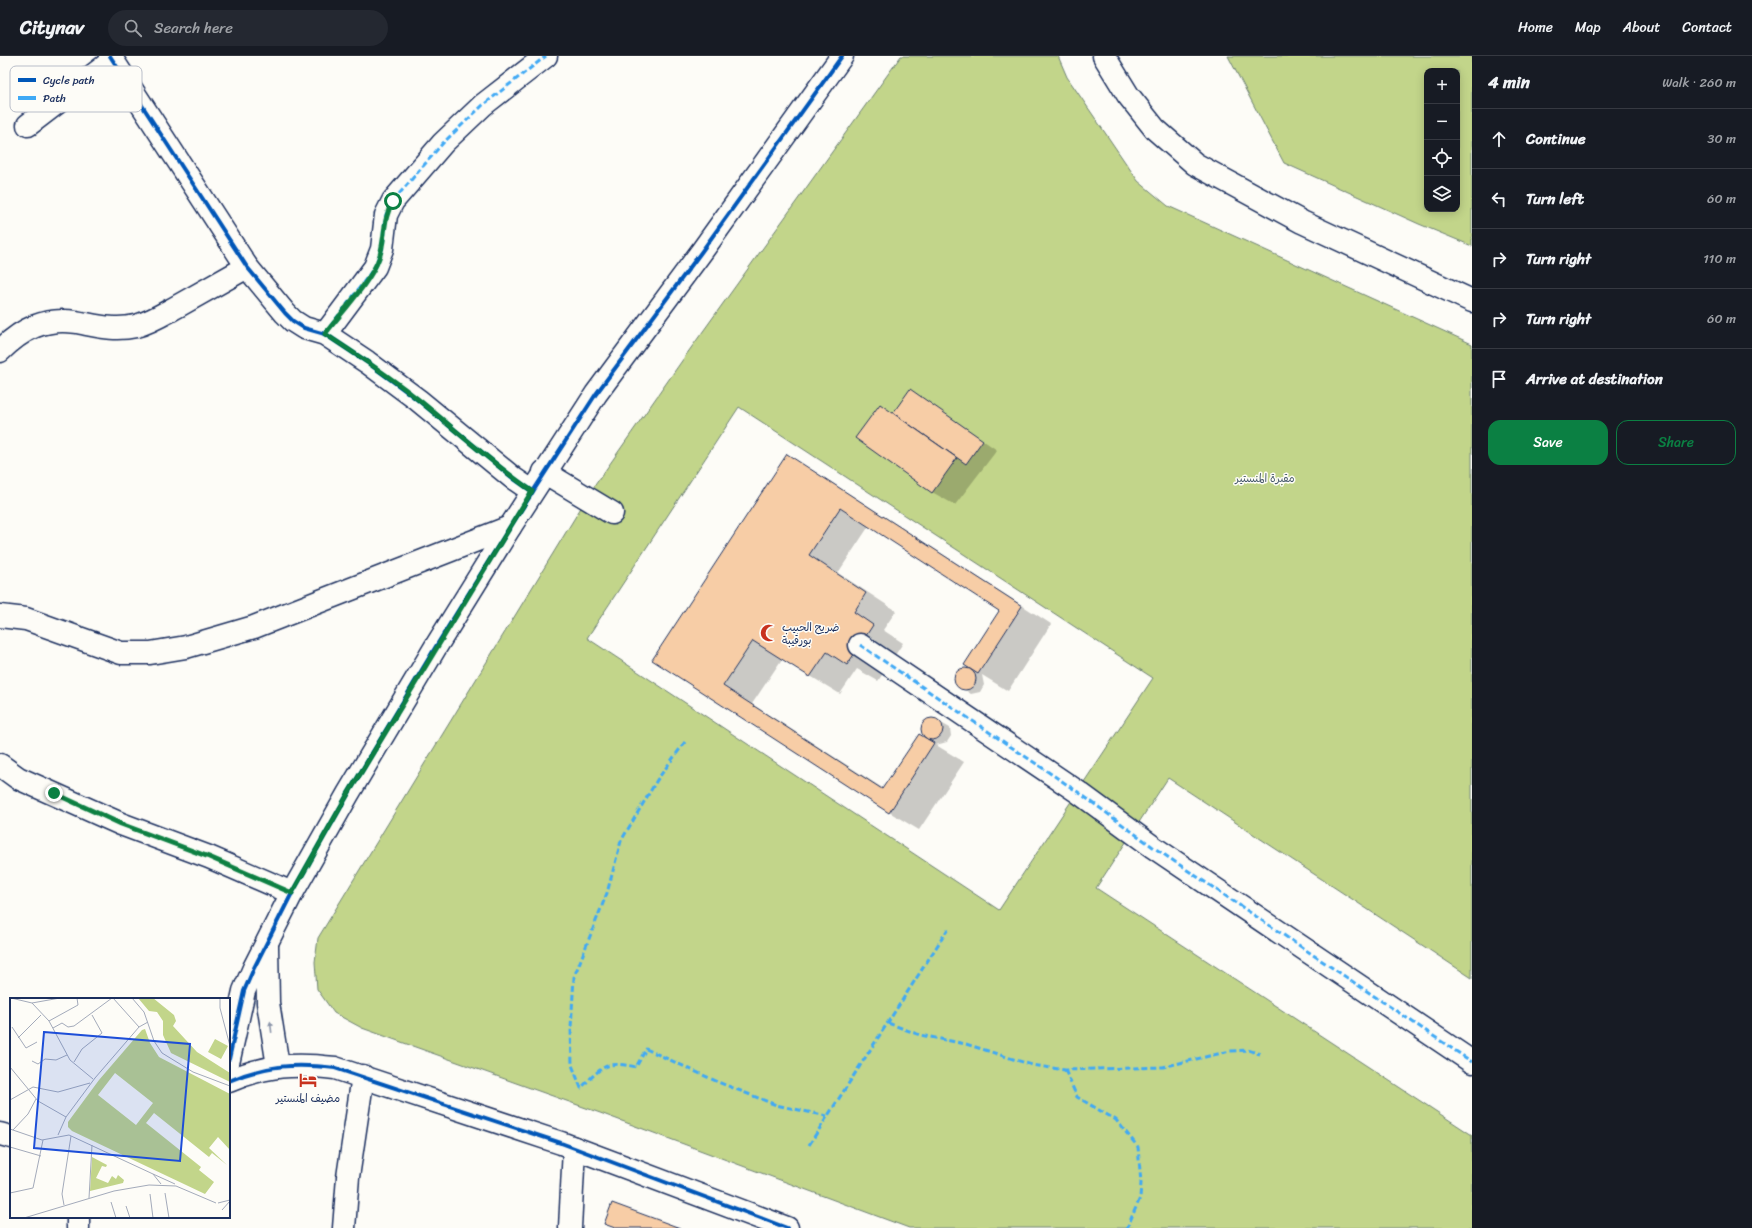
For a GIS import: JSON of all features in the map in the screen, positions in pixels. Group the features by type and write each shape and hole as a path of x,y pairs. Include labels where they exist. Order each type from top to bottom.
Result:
{"street":[{"path":"325,334 375,267 382,250 386,215 393,201 443,143 483,105 546,56"},
{"path":"230,1054 244,991 267,941 292,893 348,794 532,491 596,394 712,239 842,56"},
{"path":"1104,56 1128,95 1154,129 1195,164 1302,222 1472,301"},
{"path":"101,66 111,58"},
{"path":"142,106 247,267 293,321 304,328 325,334 367,362 418,400 513,478 532,491"},
{"path":"28,125 44,112"},
{"path":"0,351 21,333 44,322 59,320 99,328 117,329 138,326 154,319 247,267"},
{"path":"544,472 612,513"},
{"path":"0,616 26,619 121,653 150,653 186,647 254,627 510,527"},
{"path":"860,646 1072,787 1154,847 1472,1062"},
{"path":"0,765 18,778 121,824 209,857 292,893"},
{"path":"267,941 268,1003 278,1066"},
{"path":"230,1081 250,1072 278,1066 306,1064 328,1067 363,1076 574,1148 787,1228"},
{"path":"344,1228 348,1177 363,1076"},
{"path":"0,1134 10,1137"},
{"path":"570,1228 574,1148"}],"green space":[{"name":"مقبرة المنستير","path":"901,56 1058,56 1067,77 1138,181 1168,206 1472,344 1472,978 1168,778 1096,888 1472,1135 1472,1228 909,1228 603,1114 362,1028 334,1013 317,989 315,962 318,938 593,488 686,355","holes":["739,407 1153,678 999,910 587,638"]},
{"path":"1228,56 1472,56 1472,246 1419,224 1284,163"}],"building":[{"path":"910,389 983,440 966,464 893,413"},
{"path":"880,404 957,458 932,493 855,438"},
{"name":"ضريح الحبيب بورقيبة","path":"787,454 1022,606 978,674 964,665 999,611 840,508 809,555 866,593 854,612 873,625 847,665 827,652 810,677 753,641 723,686 882,789 919,734 934,743 889,813 652,660"},
{"path":"965,668 973,671 976,679 973,687 965,690 957,687 954,679 957,671"},
{"path":"932,718 940,721 943,729 940,737 932,740 924,737 921,729 924,721"},
{"path":"612,1203 680,1228 615,1228 604,1224"}],"marked path":[{"path":"325,334 375,267 382,249 386,215 393,201 443,143 483,105 546,56"},
{"path":"860,645 1078,792 1153,847 1472,1062"},
{"path":"685,742 657,780 621,841 607,893 574,977 571,1028 572,1065 581,1088 599,1070 605,1067 617,1064 636,1067 646,1049 718,1082 776,1105 827,1116"},
{"path":"809,1145 948,929"},
{"path":"888,1023 920,1035 966,1044 1032,1065 1065,1070 1163,1067 1230,1051 1248,1050 1260,1054"},
{"path":"1065,1070 1077,1097 1116,1120 1138,1147 1141,1183 1140,1198 1127,1228"}],"cycle path":[{"path":"110,56 116,66"},
{"path":"230,1054 244,991 254,968 292,893 348,794 435,648 510,527 596,394 702,251 842,56"},
{"path":"142,105 247,267 293,321 304,328 325,334 367,362 418,400 513,478 532,491"},
{"path":"230,1081 256,1072 281,1067 320,1066 335,1068 561,1143 787,1228"}],"place":[{"name":"ضريح الحبيب بورقيبة","path":"769,633"},
{"name":"مضيف المنستير","path":"308,1080"}],"route":[{"path":"54,793 121,824 209,857 292,893 348,794 435,648 532,491 513,478 418,400 367,362 325,334 375,267 382,250 386,215 393,201"}]}
